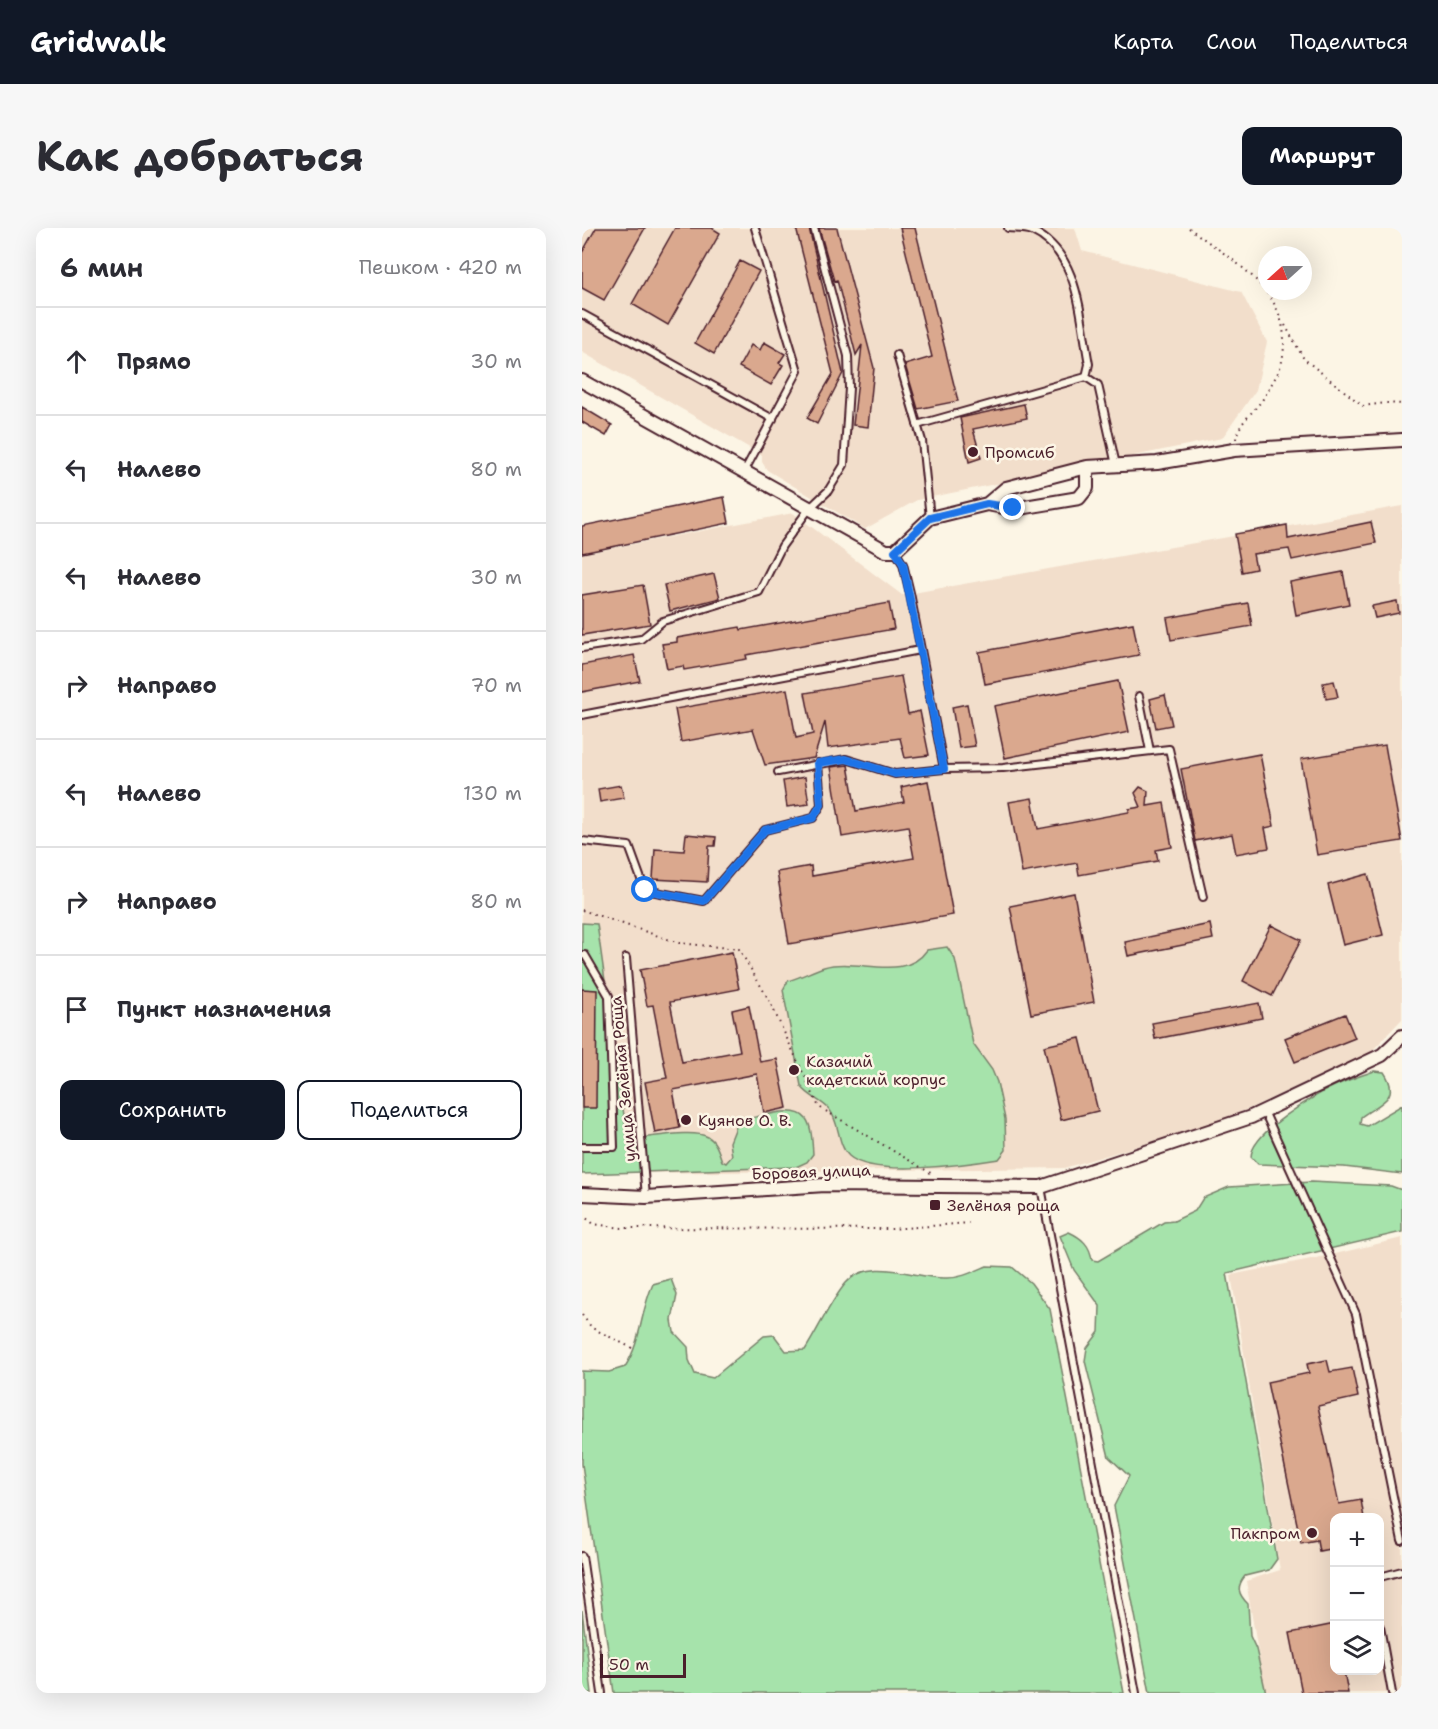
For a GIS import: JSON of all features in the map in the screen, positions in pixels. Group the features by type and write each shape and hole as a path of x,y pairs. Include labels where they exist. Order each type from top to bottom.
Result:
{"street":[{"path":"582,381 886,550 895,551 930,518 987,504 1013,508 1080,498 1087,488 1087,467"},
{"path":"987,504 1005,488 1087,467 1157,463 1234,450 1402,440"},
{"name":"Боровая улица","path":"582,1194 646,1197 825,1185 1041,1187 1264,1110 1382,1055 1402,1036"}],"lane":[{"path":"743,472 798,371 755,228"},
{"path":"582,648 641,639 663,621 759,592 782,546 809,509 828,491 844,465 849,388 848,356 814,228"},
{"path":"1008,228 1031,230 1058,249 1073,278 1089,364 1086,377"},
{"path":"582,314 773,419"},
{"path":"897,355 922,441 930,518"},
{"path":"917,425 1086,377 1098,385 1116,465"},
{"path":"895,551 903,564 944,769"},
{"path":"582,715 920,650"},
{"path":"1139,696 1150,751"},
{"path":"778,772 846,759 895,774 944,769 1003,768 1169,749 1203,897"},
{"path":"582,841 629,846 645,890 704,901 765,830 813,818 821,805 818,763"},
{"path":"582,955 585,955 609,996 614,1147 582,1147"},
{"name":"улица Зелёная Роща","path":"626,958 646,1197"},
{"path":"1264,1110 1356,1314 1402,1541"},
{"path":"1041,1187 1136,1693"},
{"path":"582,1556 602,1693"},
{"path":"1384,1576 1402,1571"},
{"path":"1384,1649 1392,1693"}],"path":[{"path":"1189,228 1263,285 1304,359 1363,406 1386,402 1402,404"},
{"path":"1234,450 1237,432 1262,401 1282,362 1284,323"},
{"path":"582,910 679,943 739,949 769,1000 819,1107 932,1171 942,1187"},
{"path":"582,1215 594,1224 622,1228 891,1229 969,1223"},
{"path":"582,1315 592,1328 632,1348"}],"shaded area":[{"path":"582,228 1075,228 1082,251 1241,292 1267,342 1256,390 1222,438 917,500 865,529 767,470 762,462 762,455 582,352"},
{"path":"1402,506 1402,1019 1370,1053 1222,1121 1064,1168 632,1173 597,924 582,923 582,554 793,513 902,595"},
{"path":"1402,1238 1402,1693 1265,1693 1246,1581 1280,1570 1231,1275"}],"green space":[{"path":"582,923 597,924 629,1151 631,1142 638,1138 694,1134 711,1139 722,1161 726,1163 732,1156 730,1142 738,1122 775,1113 795,1112 806,1119 811,1133 813,1154 807,1162 796,1167 582,1174"},
{"path":"947,947 955,959 973,1044 992,1070 997,1082 1005,1119 1006,1150 999,1159 944,1166 899,1168 861,1163 849,1156 842,1146 833,1114 801,1086 783,990 788,981 824,967 906,965 917,960 927,950"},
{"path":"1374,1071 1384,1072 1391,1088 1381,1104 1361,1117 1360,1124 1367,1126 1402,1105 1402,1174 1344,1167 1258,1164 1251,1157 1254,1147 1262,1137 1301,1105 1348,1080"},
{"path":"1311,1182 1391,1186 1402,1190 1402,1232 1227,1273 1277,1559 1269,1570 1245,1576 1239,1587 1240,1594 1248,1604 1250,1636 1256,1649 1266,1693 1150,1693 1114,1506 1129,1476 1109,1457 1085,1361 1087,1348 1099,1332 1100,1306 1074,1270 1060,1236 1069,1232 1078,1237 1087,1246 1092,1260 1098,1261 1164,1222 1174,1221 1195,1211 1203,1198 1229,1187"},
{"path":"987,1266 1012,1267 1031,1283 1050,1309 1124,1693 614,1693 582,1464 582,1371 609,1372 625,1367 635,1347 653,1284 671,1279 677,1295 672,1320 674,1332 688,1347 689,1360 695,1374 713,1378 764,1336 774,1335 786,1351 805,1350 840,1290 856,1275 868,1271 893,1270 950,1278 966,1275"},
{"path":"582,1610 592,1693 582,1693"}],"building":[{"path":"596,228 645,228 604,300 582,288 582,253"},
{"path":"675,228 712,228 720,233 668,325 632,304"},
{"path":"796,228 809,228 843,373 817,424 807,418 833,374"},
{"path":"819,228 837,228 874,368 868,427 853,425 862,345 856,355 837,280 834,281"},
{"path":"900,228 915,228 958,401 918,409 905,365 932,357"},
{"path":"740,261 759,271 714,354 695,343"},
{"path":"764,342 785,354 779,363 783,365 771,385 739,367 751,345 760,350"},
{"path":"1024,404 1027,418 973,429 981,458 969,462 960,418"},
{"path":"582,407 612,425 606,436 582,422"},
{"path":"724,497 729,523 582,553 582,526"},
{"path":"1371,522 1376,543 1292,560 1289,549 1253,554 1256,569 1242,572 1235,534 1287,525 1288,539"},
{"path":"1343,572 1349,604 1296,615 1290,582"},
{"path":"714,574 720,598 670,611 664,585"},
{"path":"643,585 650,624 582,635 582,595"},
{"path":"1397,601 1399,613 1375,618 1372,606"},
{"path":"889,603 894,629 746,655 747,659 684,670 683,666 667,669 662,644 677,642 677,638 740,627 741,630"},
{"path":"1248,603 1252,626 1171,640 1167,618"},
{"path":"1133,623 1139,655 985,684 979,652"},
{"path":"634,655 640,681 582,692 582,665"},
{"path":"901,676 908,714 920,711 929,755 905,758 900,738 828,748 825,722 814,758 765,765 753,729 681,742 675,709 787,689 796,738 813,734 805,693"},
{"path":"1118,681 1129,732 1005,758 994,706"},
{"path":"1334,681 1338,697 1326,699 1323,683"},
{"path":"1165,695 1172,725 1156,728 1150,699"},
{"path":"967,704 975,746 959,748 952,707"},
{"path":"1385,745 1402,841 1317,855 1301,759"},
{"path":"1260,754 1274,826 1265,828 1269,848 1236,854 1232,834 1195,841 1181,769"},
{"path":"848,765 856,811 904,802 901,787 928,781 953,915 789,944 777,872 811,866 812,876 914,858 908,826 842,837 831,767"},
{"path":"805,777 809,804 787,807 783,781"},
{"path":"621,785 624,798 600,802 598,789"},
{"path":"1140,787 1148,791 1147,806 1164,803 1172,847 1156,850 1158,861 1079,875 1077,863 1022,873 1009,802 1032,798 1038,829 1129,812 1129,809 1141,807 1135,793"},
{"path":"686,834 716,837 715,846 709,846 707,882 653,879 655,849 684,851"},
{"path":"1368,874 1383,935 1343,945 1328,885"},
{"path":"1074,893 1094,1002 1031,1014 1010,906"},
{"path":"1210,924 1213,939 1128,956 1125,942"},
{"path":"1271,925 1301,940 1272,996 1243,981"},
{"path":"732,952 739,989 670,1002 682,1062 740,1051 732,1010 749,1006 760,1062 777,1059 787,1108 764,1113 757,1074 673,1090 680,1128 655,1133 645,1082 667,1078 653,1005 647,1006 640,970"},
{"path":"582,989 597,990 596,1108 582,1108"},
{"path":"1259,1003 1262,1018 1155,1039 1152,1023"},
{"path":"1345,1014 1355,1038 1295,1062 1285,1038"},
{"path":"1080,1038 1098,1111 1061,1120 1044,1046"},
{"path":"1327,1360 1330,1372 1352,1368 1358,1397 1318,1406 1339,1504 1361,1500 1363,1513 1330,1513 1330,1549 1319,1551 1317,1540 1301,1543 1267,1382 1309,1373 1307,1364"},
{"path":"1330,1625 1330,1675 1345,1675 1348,1693 1302,1693 1290,1633"}],"place":[{"name":"Промсиб","path":"973,452"},
{"name":"Казачий кадетский корпус","path":"794,1070"},
{"name":"Куянов О. В.","path":"686,1120"},
{"name":"Зелёная роща","path":"935,1205"},
{"name":"Пакпром","path":"1312,1533"}],"route":[{"path":"645,890 704,901 765,830 813,818 821,805 818,763 846,759 895,774 944,769 910,593 903,564 895,551 930,518 987,504 1013,508"}]}
